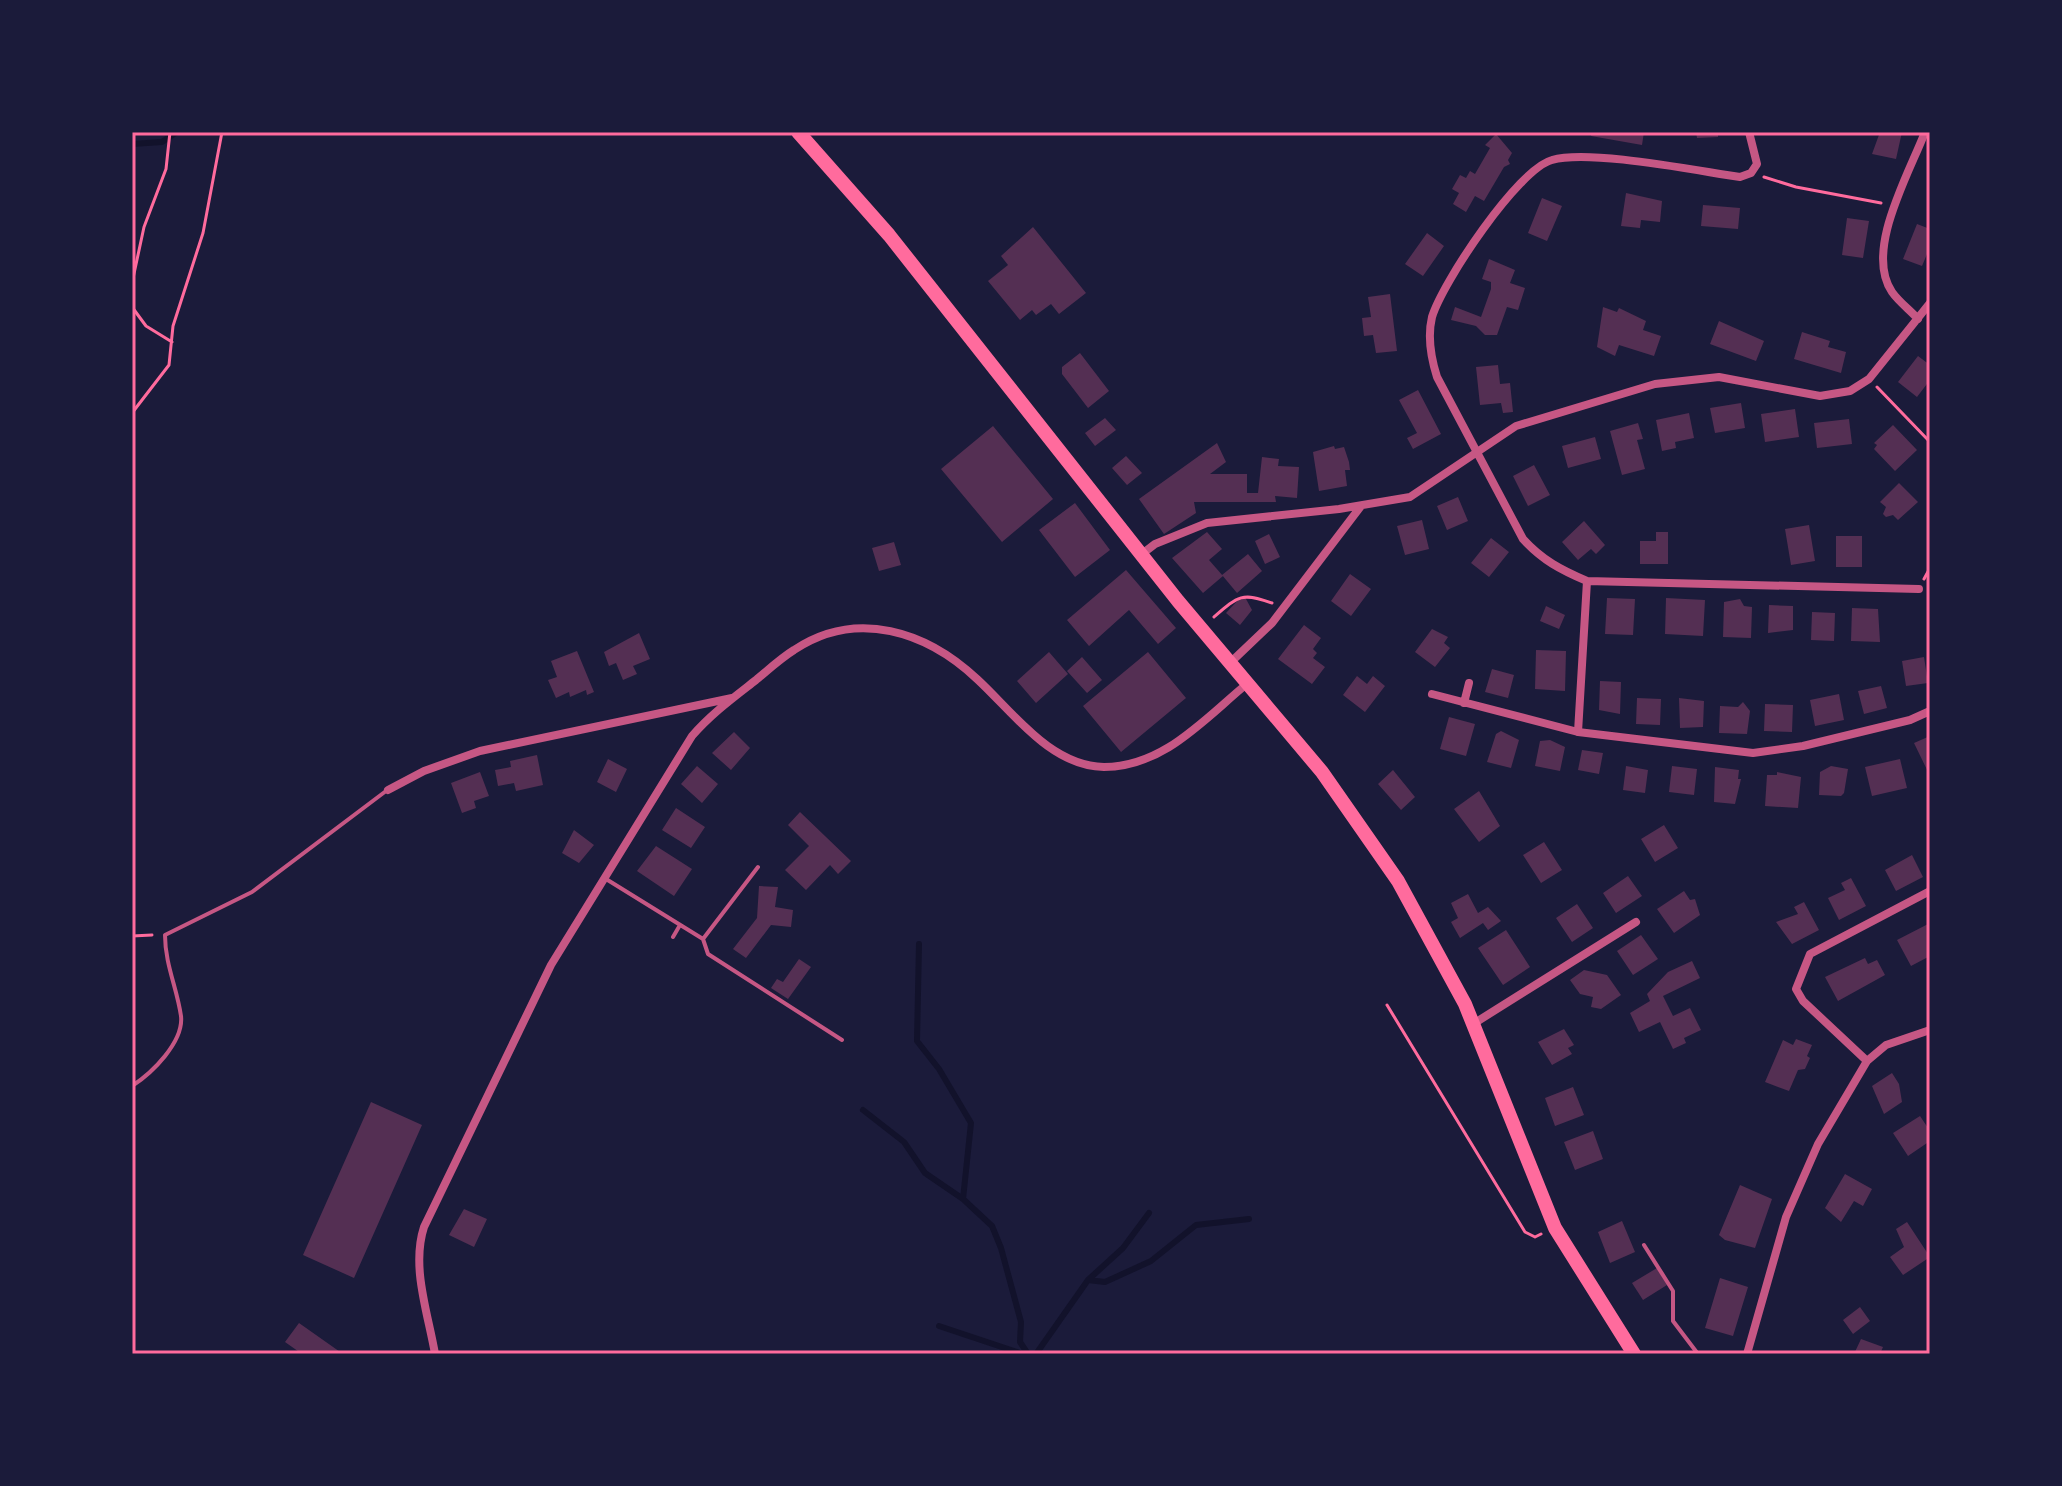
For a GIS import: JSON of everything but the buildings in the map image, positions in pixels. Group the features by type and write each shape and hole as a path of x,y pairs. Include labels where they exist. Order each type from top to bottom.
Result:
{"main road":[{"path":"798,132 889,235 1142,554 1331,785 1398,881 1473,1024 1555,1228 1634,1354"}],"street":[{"path":"1749,132 1757,164 1751,173 1740,177 1579,157 1550,160 1519,181 1445,286 1432,319 1429,351 1437,377 1523,539 1539,557 1556,568 1587,581 1919,589"},
{"path":"1918,319 1892,291 1883,271 1882,244 1925,132"},
{"path":"1142,554 1155,544 1207,523 1361,506 1410,497 1516,426 1591,401 1681,379 1719,377 1820,396 1850,391 1869,379 1930,303"},
{"path":"1231,662 1285,608 1361,506"},
{"path":"1578,732 1587,581"},
{"path":"435,1354 419,1264 418,1246 424,1227 551,965 692,736 709,716 796,648 849,630 896,632 942,648 1042,742 1082,763 1103,767 1143,761 1163,753 1248,683"},
{"path":"1464,703 1469,683"},
{"path":"1432,694 1578,732 1753,753 1803,746 1910,720 1930,711"},
{"path":"388,790 424,771 480,751 704,701 732,698"},
{"path":"1867,1061 1803,1001 1796,989 1800,972 1810,954 1930,891"},
{"path":"1473,1024 1636,922"},
{"path":"1747,1354 1786,1217 1818,1144 1867,1061 1886,1045 1930,1030"}],"lane":[{"path":"132,1086 165,1058 182,1019 165,960 165,935 252,892 388,790"},
{"path":"703,939 758,867"},
{"path":"605,878 703,939 708,954 842,1040"},
{"path":"673,937 680,925"},
{"path":"1644,1245 1673,1291 1673,1321 1698,1354"}],"path":[{"path":"132,283 144,227 166,169 170,132"},
{"path":"132,413 169,365 173,326 203,233 222,132"},
{"path":"1751,173 1796,187 1897,206"},
{"path":"132,307 146,326 172,342"},
{"path":"1869,379 1930,442"},
{"path":"1202,628 1237,597 1257,596"},
{"path":"132,936 165,935"},
{"path":"1387,1005 1525,1232 1535,1237 1555,1228"}],"waterway":[{"path":"132,144 162,142 177,132"},
{"path":"919,944 917,1041 939,1069 971,1123 963,1199 992,1226 1021,1322 1020,1342 1028,1354"},
{"path":"863,1110 904,1142 925,1173 963,1199"},
{"path":"1088,1280 1123,1248 1149,1213"},
{"path":"1036,1354 1088,1280 1105,1282 1151,1261 1196,1225 1249,1219"},
{"path":"939,1326 1023,1354"}]}
